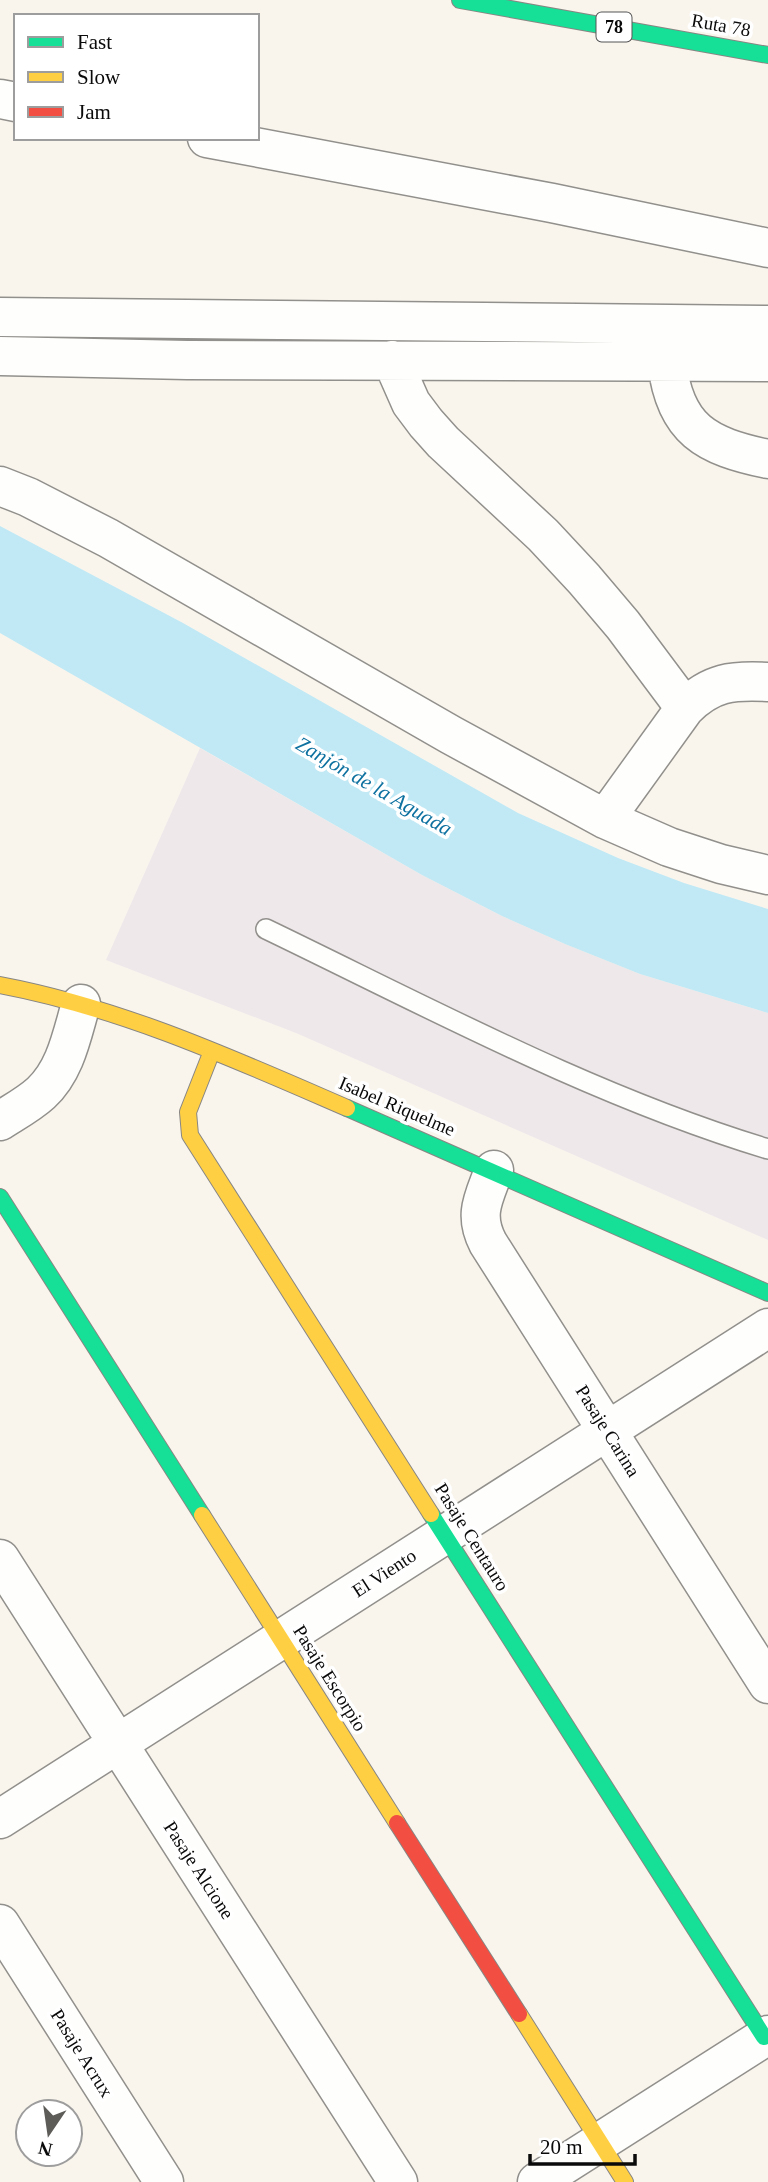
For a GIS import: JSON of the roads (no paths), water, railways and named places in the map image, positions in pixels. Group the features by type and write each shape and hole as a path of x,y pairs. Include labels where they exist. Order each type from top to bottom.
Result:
{"main road":[{"name":"Ruta 78","path":"460,0 768,55"},
{"name":"Isabel Riquelme","path":"0,985 42,993 138,1020 494,1170 768,1293"},
{"name":"Pasaje Centauro","path":"212,1051 188,1112 190,1135 766,2036"},
{"name":"Pasaje Escorpio","path":"0,1197 625,2182"}],"street":[{"path":"218,140 552,203 768,248"},
{"path":"0,317 347,321 527,342 667,363 768,362"},
{"path":"183,319 187,360"},
{"path":"347,321 348,360"},
{"path":"0,356 393,360 527,342 768,325"},
{"path":"393,360 411,402 426,423 543,535 584,579 623,625 685,708"},
{"path":"667,363 670,385 682,416 697,432 723,447 768,459"},
{"path":"0,486 28,497 108,538 605,820 669,847 721,864 768,875"},
{"path":"605,820 685,708 698,695 727,682 768,682"},
{"path":"0,1121 29,1103 54,1077 64,1060 81,1004"},
{"name":"Pasaje Carina","path":"494,1170 481,1204 480,1225 483,1234 768,1685"},
{"name":"El Viento","path":"0,1819 768,1328"},
{"name":"Pasaje Alcione","path":"0,1559 398,2182"},
{"name":"Pasaje Acrux","path":"0,1924 164,2182"},
{"path":"537,2182 766,2036"}],"lane":[{"path":"266,929 599,1087 768,1149"}],"water":[{"name":"Zanjón de la Aguada","path":"0,526 183,623 518,813 618,858 684,883 768,909 768,1013 640,974 502,916 422,875 0,633"}]}
